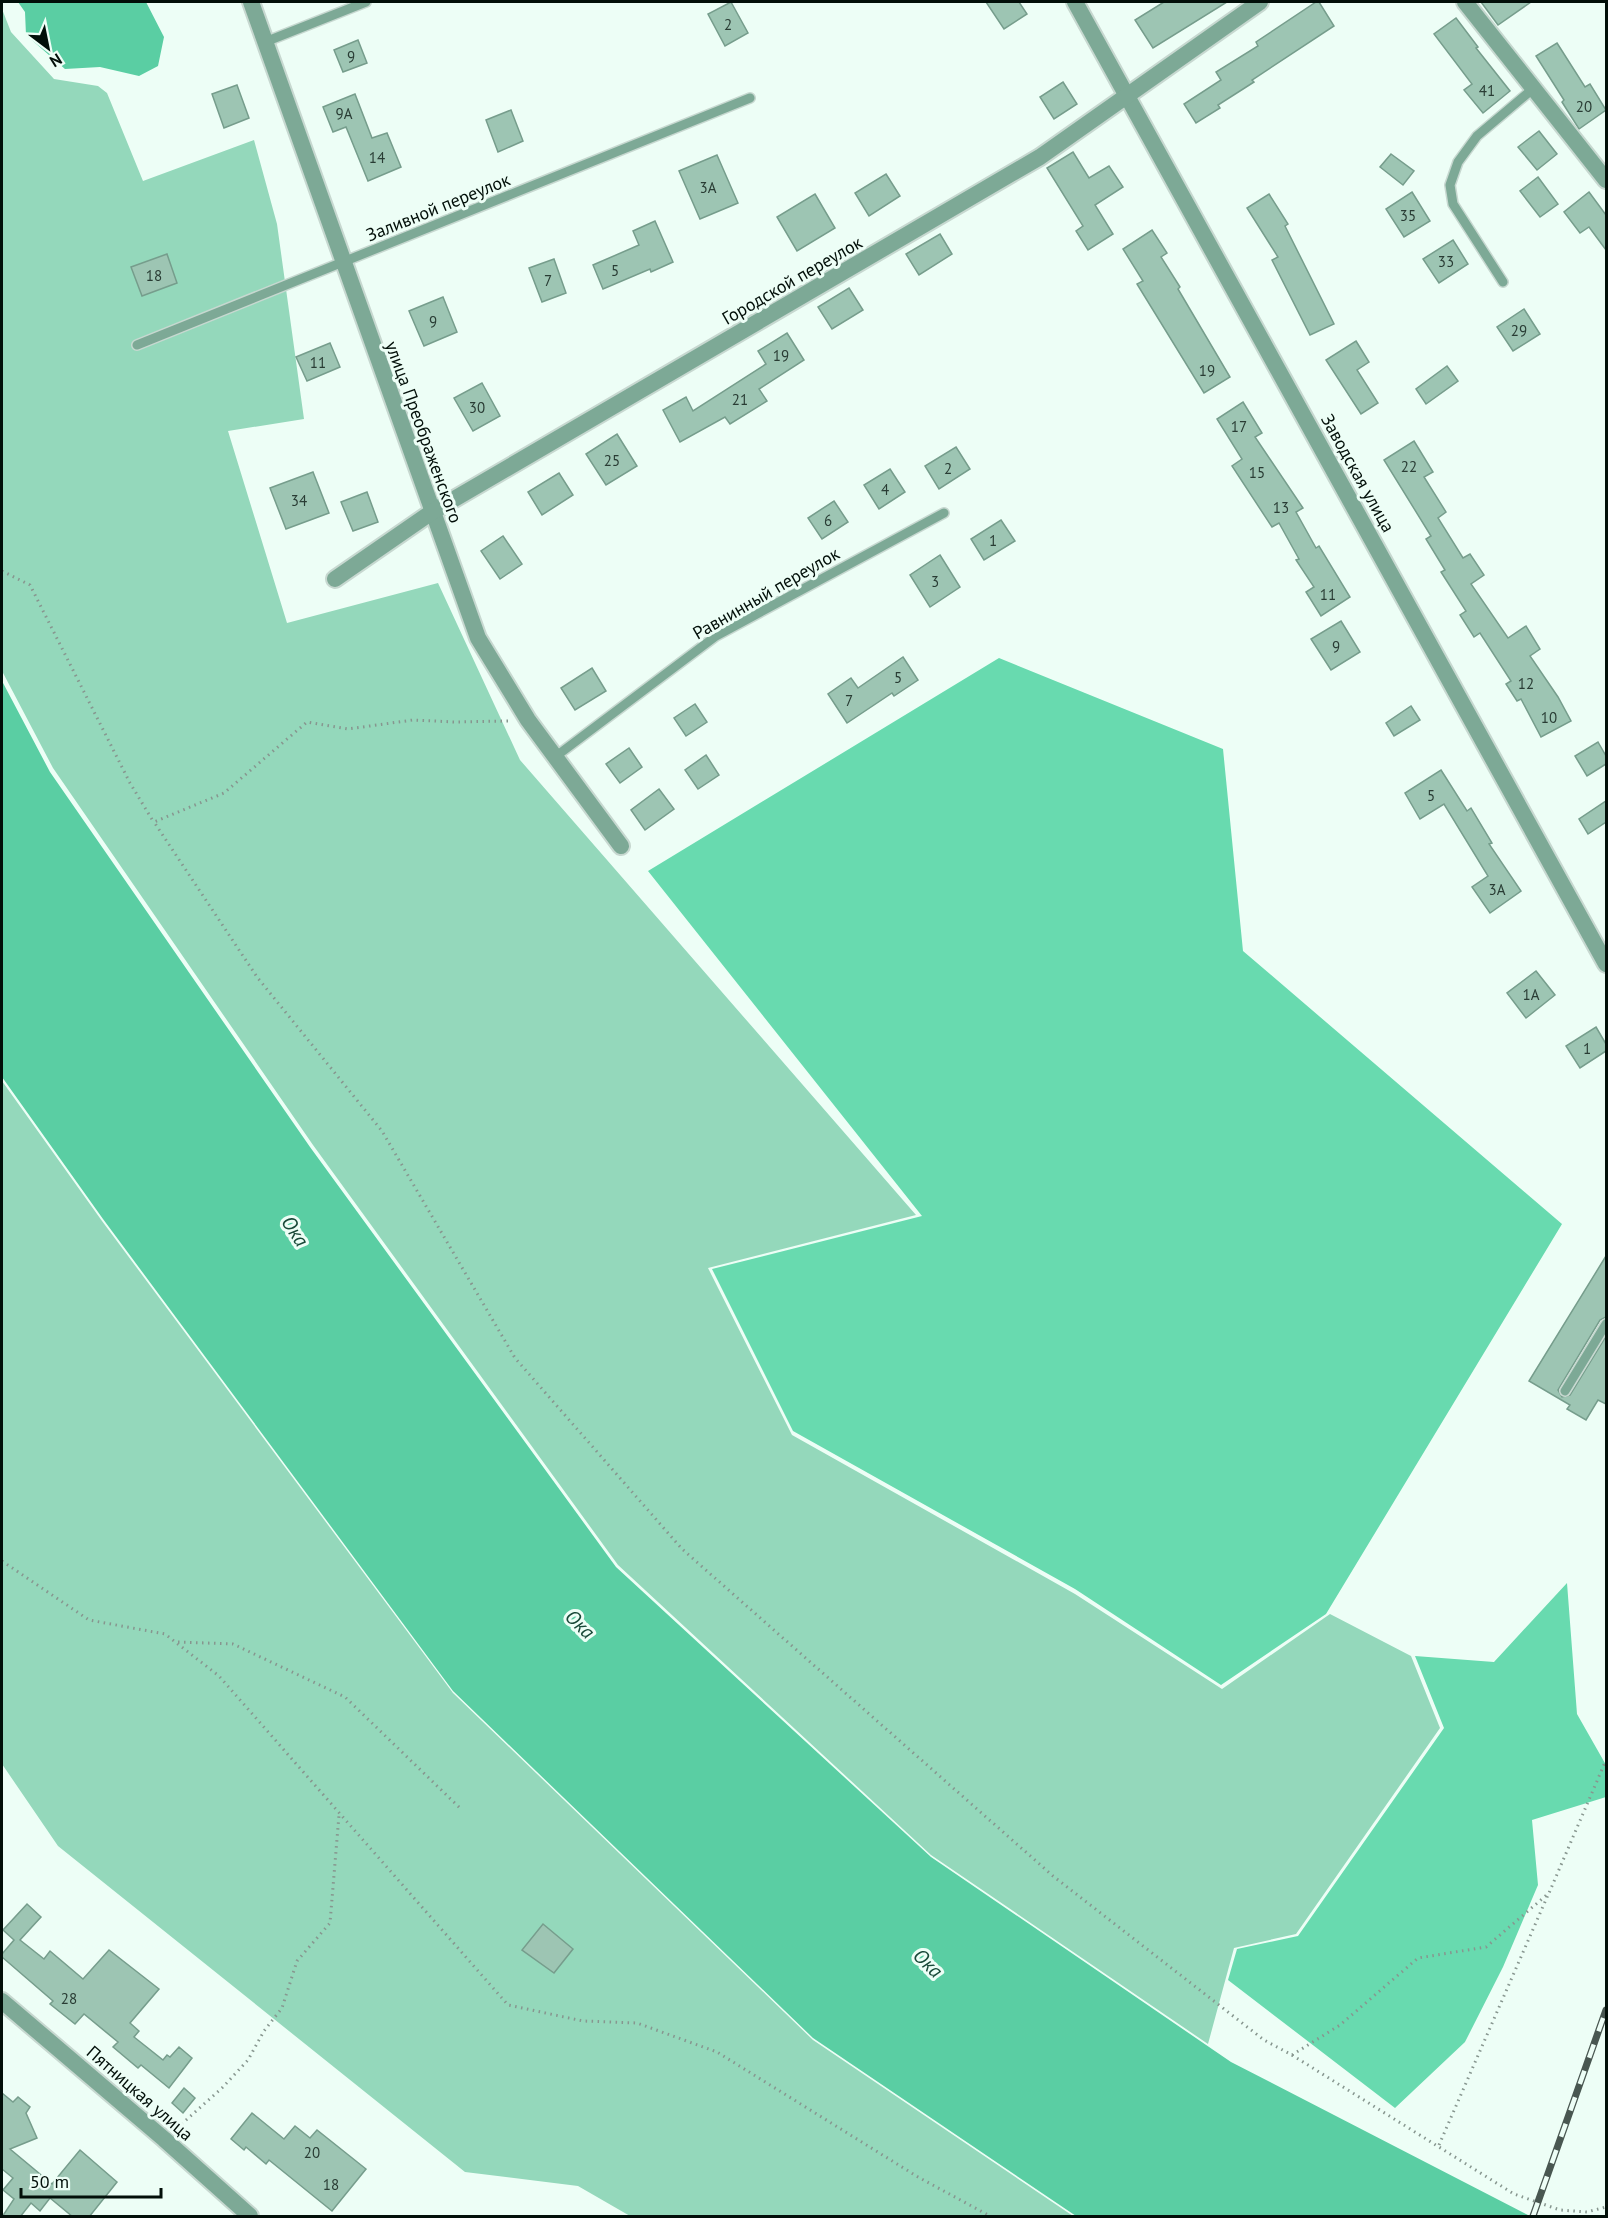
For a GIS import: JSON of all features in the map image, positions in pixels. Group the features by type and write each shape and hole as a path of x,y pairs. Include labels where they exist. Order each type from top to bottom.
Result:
{"street":[{"name":"улица Преображенского","path":"251,2 478,638 528,720 621,846"},
{"name":"Заводская улица","path":"1075,2 1606,964"},
{"name":"Городской переулок","path":"335,579 432,512 1040,158 1260,2"},
{"path":"1465,2 1606,180"},
{"name":"Пятницкая улица","path":"2,2001 164,2139 250,2217"}],"lane":[{"path":"265,42 366,2"},
{"path":"1503,282 1453,204 1450,185 1458,162 1478,136 1534,88"},
{"name":"Заливной переулок","path":"136,345 750,98"},
{"name":"Равнинный переулок","path":"555,756 716,636 944,513"},
{"path":"1565,1391 1606,1324"}],"path":[{"path":"2,572 30,585 130,783 154,822 257,977 382,1131 515,1358 682,1549 1053,1876 1264,2040 1293,2055 1514,2194 1560,2210 1587,2212 1606,2207"},
{"path":"154,822 224,793 307,722 348,729 413,720 455,722 528,720"},
{"path":"2,1561 90,1620 165,1634 219,1676 508,2006 583,2021 638,2023 717,2052 918,2177 990,2217"},
{"path":"176,1642 233,1644 345,1697 462,1810"},
{"path":"1439,2145 1606,1760"},
{"path":"164,2139 222,2088 248,2060 264,2031 282,2008 297,1961 330,1923 339,1815"},
{"path":"1293,2055 1340,2025 1418,1958 1486,1947 1549,1893"}],"shaded area":[{"path":"2,9 11,32 54,79 98,86 107,93 143,181 254,140 277,224 304,419 228,431 287,623 438,583 520,760 916,1215 708,1268 792,1435 1075,1594 1222,1689 1330,1614 1411,1656 1440,1728 1296,1934 1234,1948 1208,2044 931,1855 618,1565 313,1145 53,768 2,671"},
{"path":"999,658 1223,749 1243,951 1562,1224 1326,1614 1221,1685 1075,1589 793,1431 712,1269 922,1216 648,871"},
{"path":"2,1081 102,1221 453,1693 813,2040 1073,2216 630,2216 578,2186 465,2172 58,1846 2,1764"},
{"path":"1567,1583 1577,1714 1606,1765 1606,1797 1532,1820 1538,1885 1503,1967 1465,2042 1395,2108 1228,1980 1237,1949 1298,1936 1444,1728 1415,1656 1494,1662"}],"water":[{"path":"18,2 146,2 164,37 158,66 139,76 100,67 65,69 26,35 25,12"},
{"name":"Ока","path":"2,681 50,772 310,1147 616,1567 931,1857 1231,2062 1530,2216 1076,2216 813,2038 453,1691 103,1219 2,1077"}],"building":[{"path":"731,2 748,33 725,46 708,14"},
{"path":"986,2 1019,2 1027,14 1004,29"},
{"path":"1164,2 1227,2 1153,48 1135,20"},
{"path":"1319,2 1334,26 1252,80 1254,82 1218,105 1220,108 1196,123 1184,104 1221,80 1216,72 1258,46 1256,42"},
{"path":"1481,2 1531,2 1498,25"},
{"path":"1456,18 1510,91 1483,113 1464,90 1472,84 1434,34"},
{"path":"358,40 367,63 343,72 334,50"},
{"path":"1557,43 1585,87 1590,84 1606,110 1579,129 1536,56"},
{"path":"1063,82 1077,104 1054,119 1040,97"},
{"path":"237,85 249,118 224,128 212,94"},
{"path":"355,94 372,138 387,133 401,167 368,181 346,127 333,132 323,107"},
{"path":"511,110 523,141 498,152 486,120"},
{"path":"1539,131 1557,154 1537,170 1518,147"},
{"path":"1073,152 1089,178 1109,166 1123,187 1095,205 1113,234 1088,250 1076,231 1083,226 1047,168"},
{"path":"1391,154 1414,171 1403,185 1380,167"},
{"path":"717,155 738,203 700,219 679,171"},
{"path":"886,174 900,196 869,216 855,193"},
{"path":"1538,177 1558,204 1540,217 1520,191"},
{"path":"1412,192 1430,221 1404,237 1386,209"},
{"path":"1589,192 1606,215 1606,250 1589,227 1580,233 1564,212"},
{"path":"815,194 835,228 797,251 777,217"},
{"path":"1269,194 1288,224 1285,226 1334,324 1310,335 1272,260 1278,257 1247,208"},
{"path":"655,221 673,262 603,289 593,265 639,245 633,231"},
{"path":"1152,230 1167,253 1161,257 1230,377 1204,393 1137,284 1143,281 1123,249"},
{"path":"940,234 952,254 919,275 906,254"},
{"path":"1453,240 1468,264 1439,283 1423,259"},
{"path":"167,254 177,283 142,296 131,267"},
{"path":"554,259 566,293 542,302 529,268"},
{"path":"849,288 863,310 832,329 818,307"},
{"path":"443,297 457,332 424,346 409,311"},
{"path":"1524,309 1540,334 1513,351 1497,327"},
{"path":"787,333 804,360 759,389 767,401 730,424 725,417 680,442 663,410 686,397 693,411 766,364 758,351"},
{"path":"1356,341 1369,362 1357,370 1378,403 1361,414 1326,360"},
{"path":"330,343 340,367 307,381 296,357"},
{"path":"1447,366 1458,381 1426,404 1416,389"},
{"path":"482,383 500,416 473,431 454,398"},
{"path":"1243,402 1262,433 1255,437 1303,508 1296,512 1316,548 1319,546 1350,597 1321,616 1306,592 1314,587 1296,560 1299,559 1279,523 1272,527 1232,466 1242,459 1217,419"},
{"path":"617,434 637,466 606,485 586,454"},
{"path":"1414,441 1433,472 1424,477 1446,512 1438,518 1463,558 1470,554 1484,575 1471,584 1508,638 1526,626 1540,649 1530,656 1558,697 1571,721 1541,737 1521,699 1517,701 1506,684 1511,681 1480,633 1474,637 1460,615 1466,611 1441,572 1445,570 1426,539 1431,536 1384,460"},
{"path":"956,447 970,469 939,489 925,466"},
{"path":"890,469 905,492 879,509 864,485"},
{"path":"313,472 329,513 286,529 270,488"},
{"path":"559,473 573,495 542,515 528,492"},
{"path":"367,492 378,522 353,531 341,502"},
{"path":"834,501 848,522 822,539 808,518"},
{"path":"1001,520 1015,541 984,560 971,539"},
{"path":"503,536 522,564 500,579 481,551"},
{"path":"940,555 960,587 930,607 910,575"},
{"path":"1341,621 1360,652 1331,670 1311,639"},
{"path":"903,657 918,680 894,696 892,693 847,723 828,694 851,678 858,688"},
{"path":"592,668 606,691 575,710 561,688"},
{"path":"695,704 707,722 686,736 674,718"},
{"path":"1411,706 1420,720 1394,736 1386,723"},
{"path":"1598,742 1606,756 1606,764 1587,776 1575,756"},
{"path":"629,748 642,767 620,783 606,764"},
{"path":"706,755 719,775 698,789 685,770"},
{"path":"1441,770 1467,811 1471,808 1492,843 1489,844 1521,891 1490,913 1472,887 1488,876 1444,804 1420,819 1405,793"},
{"path":"659,789 674,809 645,830 631,810"},
{"path":"1606,801 1606,822 1588,834 1579,819"},
{"path":"1536,971 1555,995 1526,1018 1507,993"},
{"path":"1596,1027 1606,1044 1606,1051 1580,1068 1566,1046"},
{"path":"1606,1256 1606,1317 1600,1320 1558,1390 1562,1397 1570,1395 1606,1336 1606,1404 1598,1400 1586,1420 1567,1409 1570,1405 1529,1381"},
{"path":"27,1904 41,1917 20,1940 44,1959 50,1951 83,1979 109,1950 159,1989 130,2023 139,2031 134,2037 163,2060 167,2055 170,2057 179,2047 192,2058 169,2088 141,2065 138,2068 113,2047 118,2042 84,2014 75,2024 50,2004 53,2001 2,1957 14,1940 3,1930"},
{"path":"543,1924 573,1949 554,1973 522,1950"},
{"path":"184,2088 195,2098 183,2113 172,2103"},
{"path":"2,2093 13,2102 18,2097 30,2107 26,2113 37,2138 10,2149 52,2184 80,2150 117,2182 89,2217 73,2217 50,2198 40,2211 31,2203 20,2217 2,2217 14,2199 3,2190 13,2178 2,2169"},
{"path":"252,2113 284,2139 295,2126 310,2138 317,2130 366,2169 332,2211 269,2160 266,2164 246,2147 244,2150 231,2139"}],"railway":[{"path":"1533,2216 1606,2010"}]}
